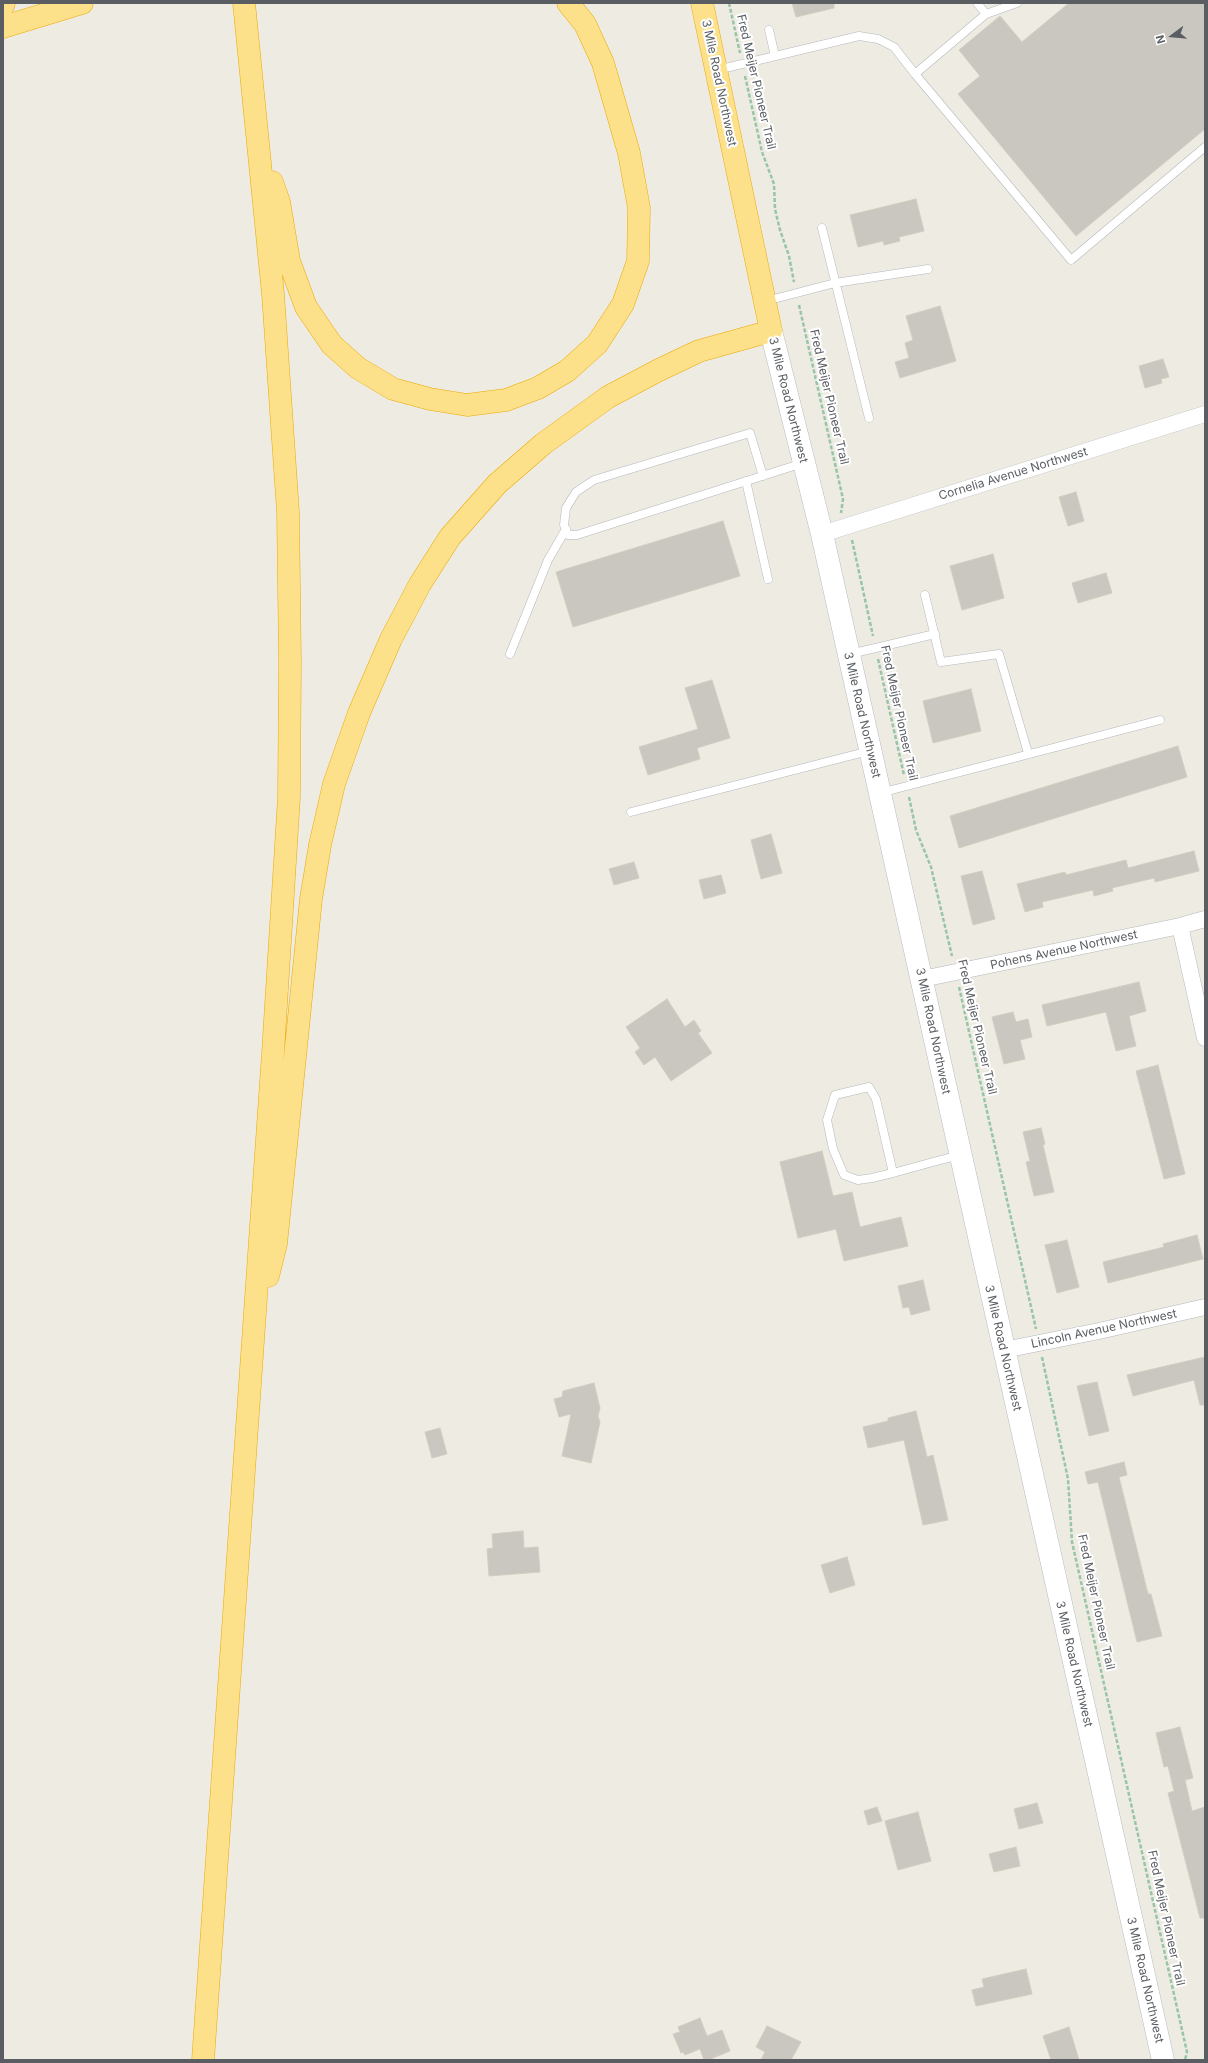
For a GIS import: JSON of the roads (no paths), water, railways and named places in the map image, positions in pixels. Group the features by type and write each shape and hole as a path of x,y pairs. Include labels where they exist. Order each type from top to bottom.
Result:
{"highway":[{"path":"3,24 27,3"},
{"path":"3,27 55,7 82,3"},
{"path":"203,2060 283,907 289,797 290,662 288,512 273,294 244,3"},
{"path":"256,130 279,202 289,261 306,307 332,345 358,368 393,389 430,400 467,405 506,400 538,388 567,371 597,344 623,304 638,261 639,208 629,153 602,63 585,24 568,3"},
{"name":"3 Mile Road Northwest","path":"702,3 771,332"},
{"path":"253,1340 276,1244 311,899 320,845 337,777 359,713 391,639 420,584 450,537 497,484 543,444 608,397 659,370 699,351 771,332"}],"main road":[{"name":"3 Mile Road Northwest","path":"771,332 822,534 1163,2060"}],"street":[{"name":"Cornelia Avenue Northwest","path":"822,534 1205,414"},
{"name":"Pohens Avenue Northwest","path":"922,979 1180,926 1205,919"},
{"path":"1180,926 1205,1038"},
{"name":"Lincoln Avenue Northwest","path":"1004,1350 1205,1307"}],"lane":[{"path":"977,3 986,14"},
{"path":"914,74 986,14 1017,3"},
{"path":"769,30 775,56"},
{"path":"717,70 859,36 878,39 894,47 914,74 1071,260 1205,147"},
{"path":"822,228 869,418"},
{"path":"765,302 835,283 928,269"},
{"path":"763,476 750,433 594,480 576,492 566,508 564,525 568,535 577,535 804,463"},
{"path":"746,481 768,579"},
{"path":"510,654 548,560 566,529"},
{"path":"925,595 942,662 999,654 1028,753"},
{"path":"848,655 935,634"},
{"path":"880,794 1028,753 1160,720"},
{"path":"631,812 870,751"},
{"path":"893,1173 876,1099 869,1087 835,1095 826,1120 833,1149 844,1175 858,1180 893,1173 960,1155"}]}
